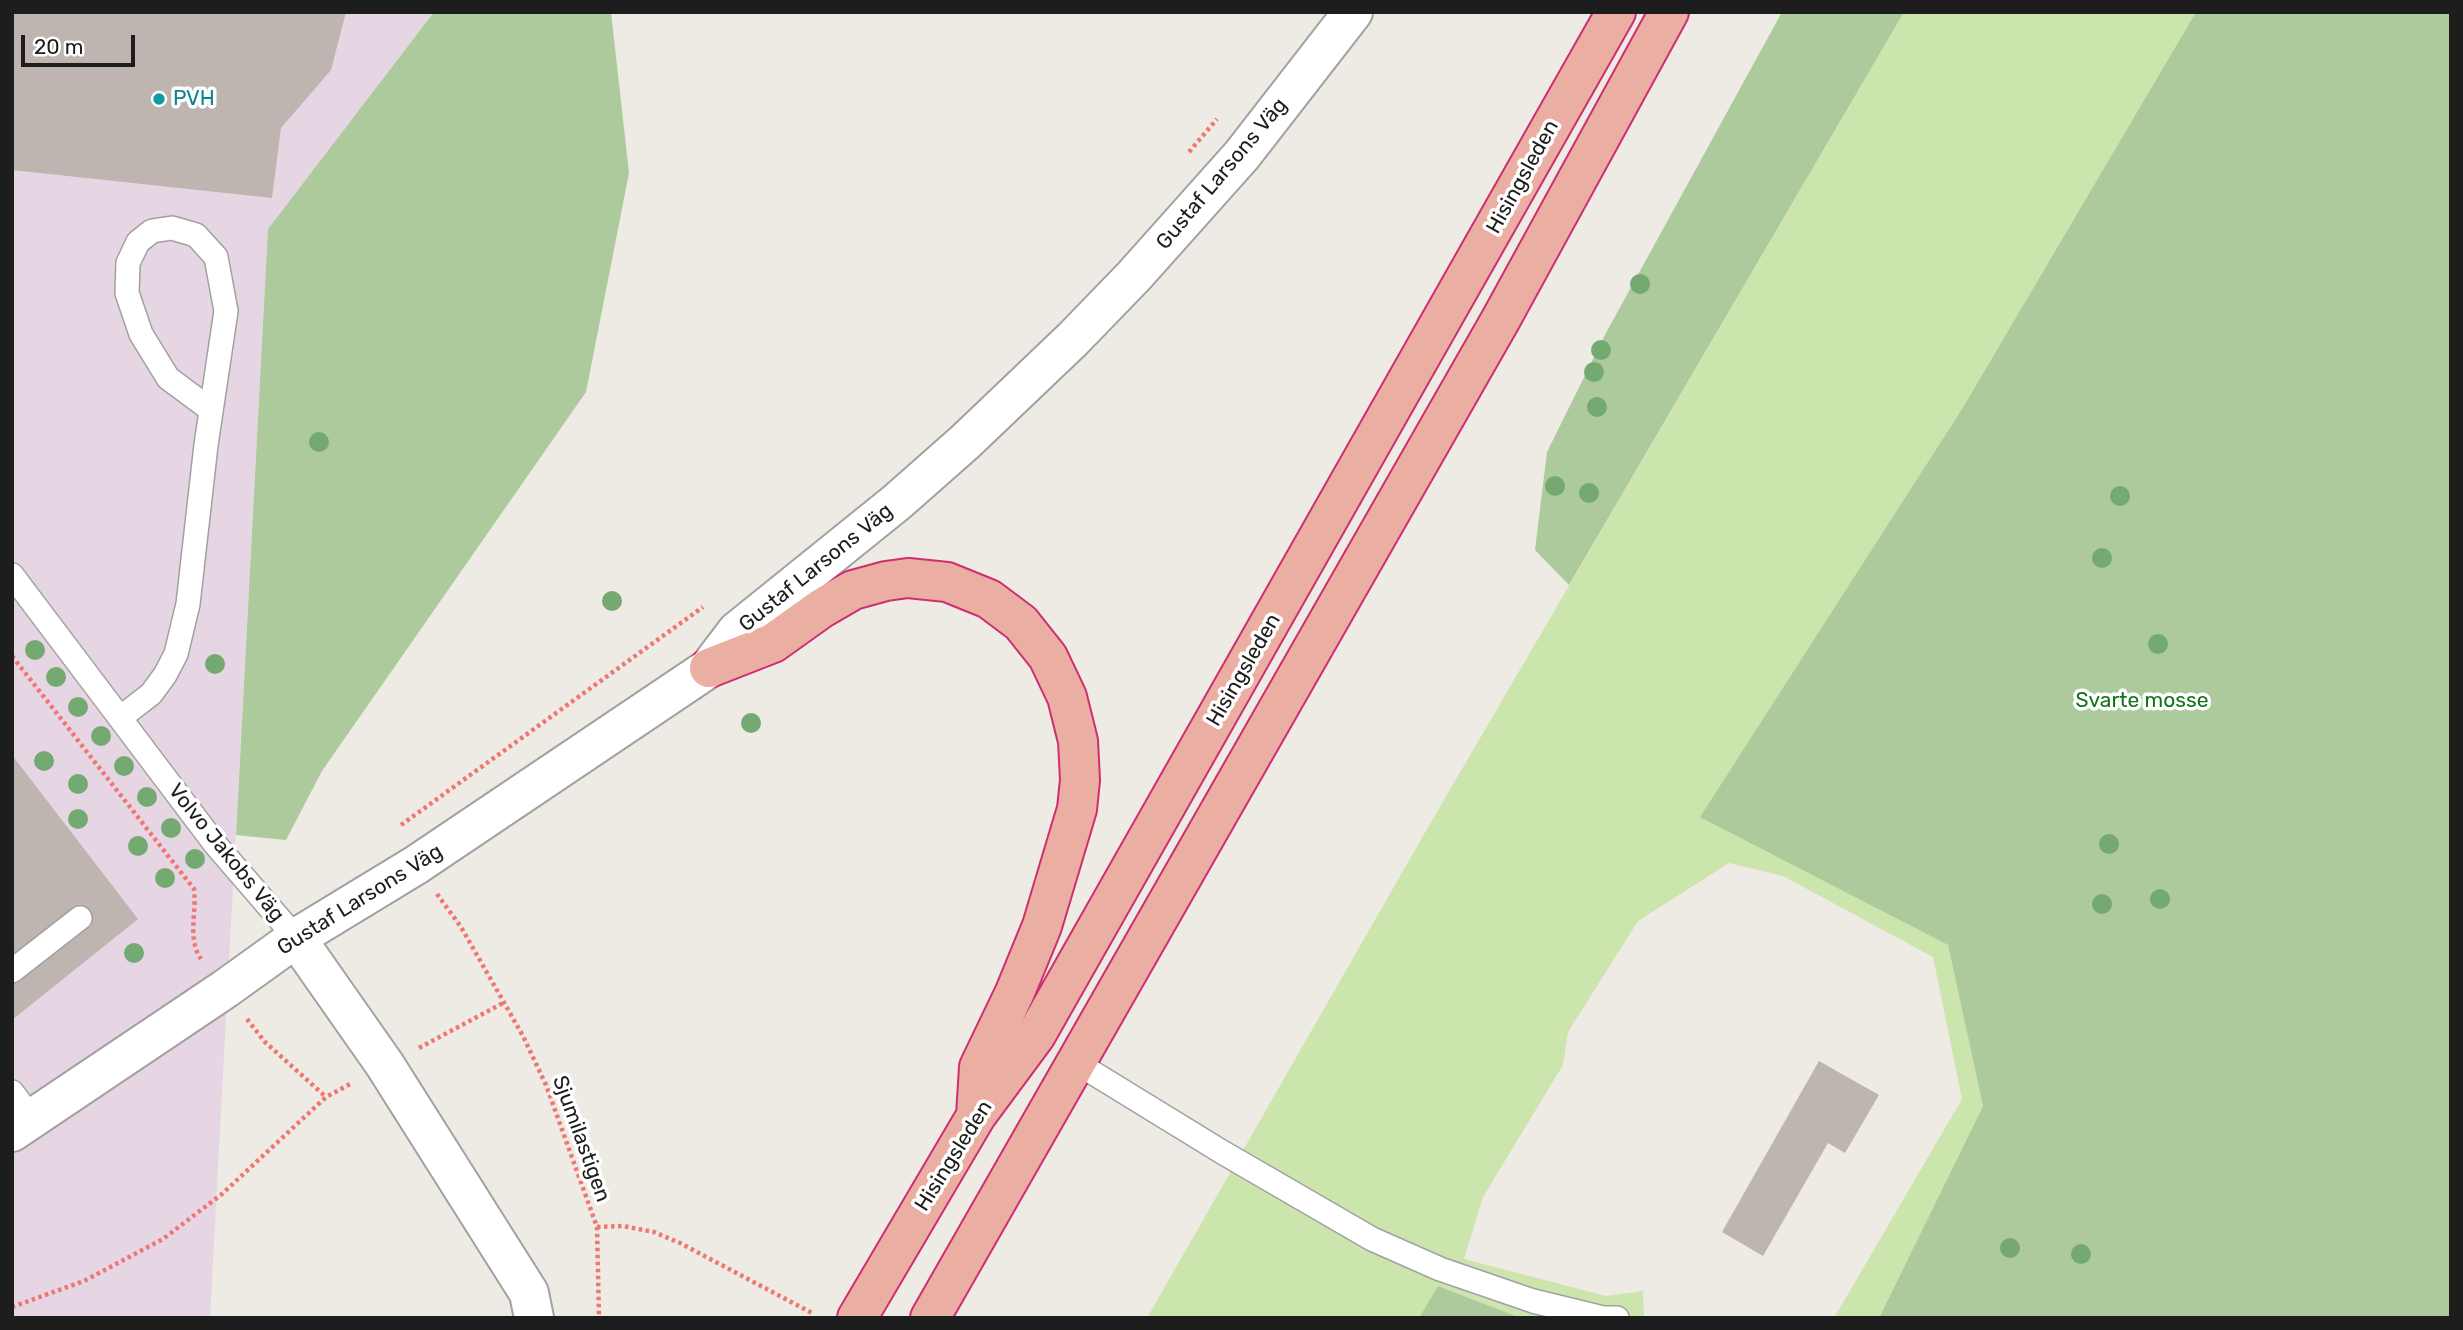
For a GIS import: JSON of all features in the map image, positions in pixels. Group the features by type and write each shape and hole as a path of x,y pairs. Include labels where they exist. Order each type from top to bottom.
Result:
{"highway":[{"name":"Hisingsleden","path":"857,1318 976,1116 1036,1035 1616,12"},
{"path":"930,1318 1501,318 1669,12"},
{"path":"709,668 773,643 822,608 853,590 886,581 908,579 947,582 989,599 1021,623 1048,657 1068,697 1079,741 1080,780 1077,809 1042,926 1015,992 979,1067 976,1116"}],"street":[{"name":"Gustaf Larsons Väg","path":"19,1115 225,989 296,939 416,865 709,668 737,631 897,502 984,425 1135,276 1225,175 1353,12"},
{"name":"Volvo Jakobs Väg","path":"296,939 385,1065 529,1293 534,1318"}],"lane":[{"path":"120,718 151,694 176,654 188,604 211,410 226,311 216,257 197,235 172,229 152,230 138,242 128,263 127,293 141,334 168,378 211,410"},
{"name":"Volvo Jakobs Väg","path":"12,575 215,844 296,939"},
{"path":"12,971 80,918"},
{"path":"1077,1063 1222,1152 1372,1238 1440,1269 1533,1301 1603,1318 1617,1318"}],"path":[{"path":"1180,161 1223,111"},
{"name":"Sjumilastigen","path":"706,605 391,832 461,927 523,1036 547,1085 597,1227 623,1226 654,1232 812,1313"},
{"path":"12,656 194,889 194,943 198,955 265,1042 326,1097 222,1194 163,1239 84,1281 12,1307"},
{"path":"597,1227 599,1318"}],"shaded area":[{"path":"12,12 434,12 268,229 210,1318 12,1318"}],"green space":[{"path":"434,12 611,12 629,173 586,392 322,771 286,840 236,835 268,229"},
{"path":"1782,12 1904,12 1569,585 1535,550 1547,452 1606,333"},
{"path":"1904,12 2196,12 1962,409 1701,816 1948,945 1983,1106 1879,1318 1834,1318 1962,1099 1933,957 1783,876 1729,863 1638,921 1568,1032 1563,1065 1483,1197 1464,1259 1606,1296 1643,1291 1644,1318 1521,1318 1438,1286 1419,1318 1147,1318 1427,829"},
{"name":"Svarte mosse","path":"2196,12 2451,12 2451,1318 1879,1318 1983,1106 1948,945 1700,817 1962,409"},
{"path":"1438,1286 1521,1318 1419,1318"}],"building":[{"name":"PVH","path":"12,12 346,12 331,70 281,128 272,198 12,170"},
{"path":"12,755 138,919 12,1020"},
{"path":"1819,1061 1879,1095 1845,1153 1828,1143 1763,1256 1722,1232"}],"place":[{"name":"PVH","path":"159,99"}]}
